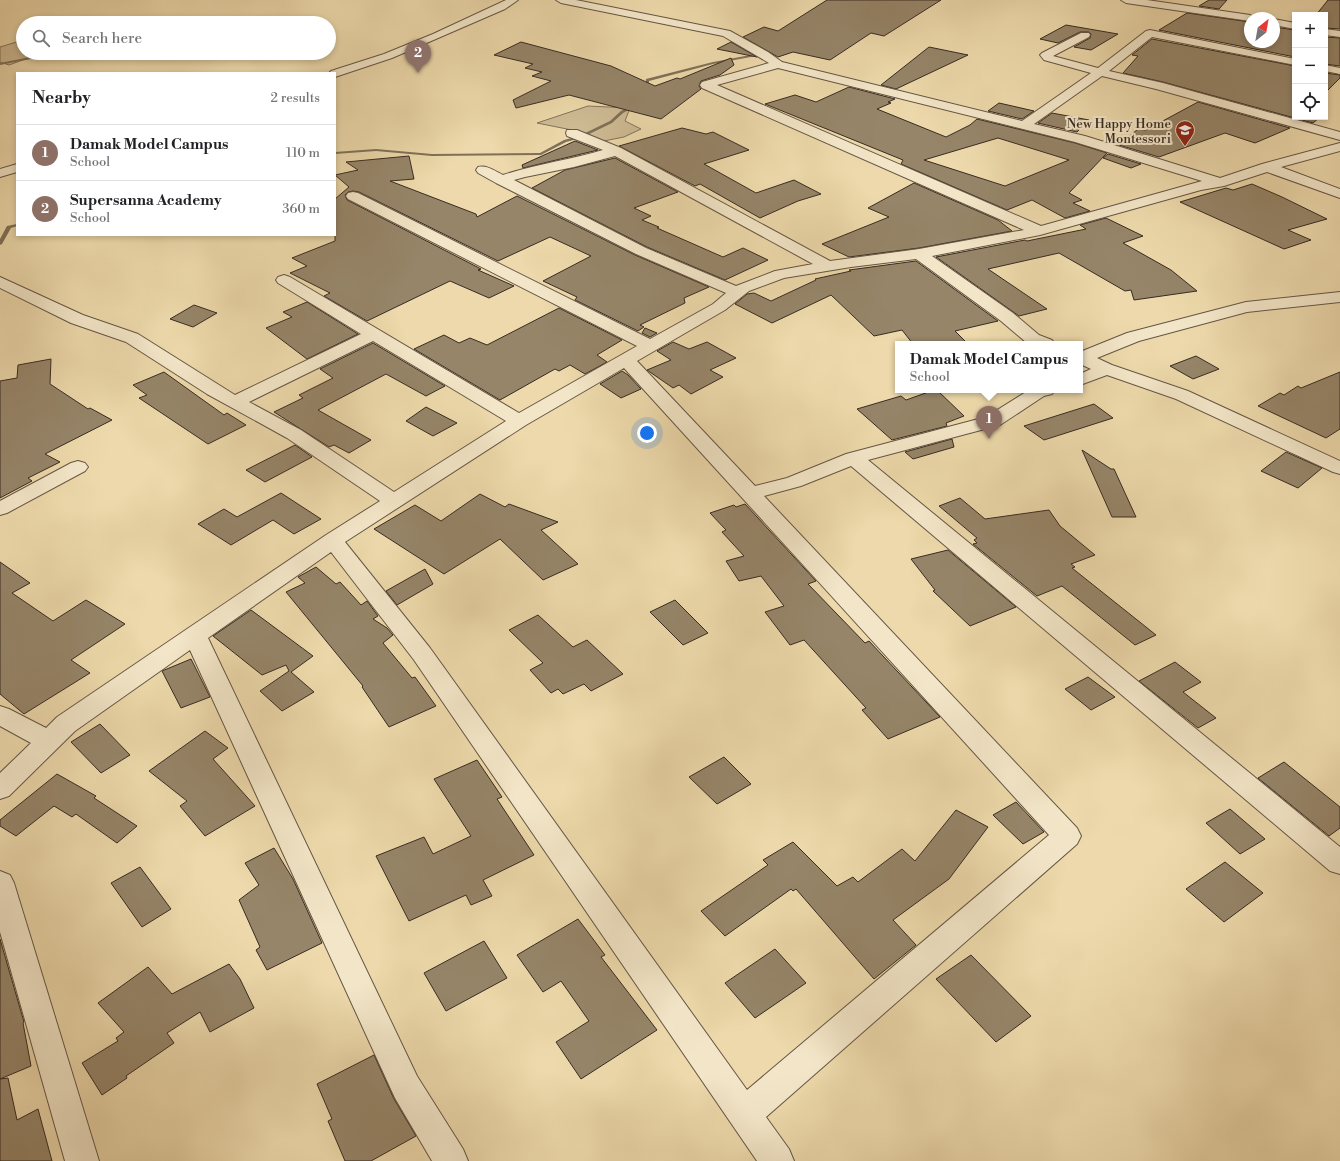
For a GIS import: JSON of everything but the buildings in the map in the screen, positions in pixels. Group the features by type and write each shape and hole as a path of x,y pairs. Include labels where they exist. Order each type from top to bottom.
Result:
{"street":[{"path":"336,73 388,56 437,36 513,0"},
{"path":"561,0 726,33 764,54 778,64 1080,139 1219,183"},
{"path":"1126,0 1244,17"},
{"path":"1280,23 1292,25"},
{"path":"1328,32 1340,34"},
{"path":"1024,125 1100,72 1150,33 1292,61"},
{"path":"1085,35 1046,55 1048,58 1159,86 1340,136"},
{"path":"778,64 706,85 1040,231"},
{"path":"1328,69 1340,71"},
{"path":"572,133 616,150 828,266"},
{"path":"0,788 66,724 333,540 519,421 719,307 743,288 781,274 919,254 1040,231 1200,186 1219,183 1267,167 1340,147"},
{"path":"501,180 522,173 574,163 616,150"},
{"path":"1267,167 1340,194"},
{"path":"0,173 16,168"},
{"path":"483,170 641,251 737,292"},
{"path":"353,196 650,346"},
{"path":"919,254 1007,317 1033,339 1038,341"},
{"path":"284,280 519,421"},
{"path":"0,282 77,319 132,338 213,390 294,434 394,501"},
{"path":"1083,356 1134,337 1246,307 1340,297"},
{"path":"235,402 374,334"},
{"path":"1083,358 1106,369 1182,395 1340,468"},
{"path":"626,360 1067,836 744,1114"},
{"path":"1083,379 1106,369"},
{"path":"750,494 794,482 853,458 993,421 1036,393"},
{"path":"853,458 1340,863"},
{"path":"0,509 78,467"},
{"path":"333,540 422,654 777,1161"},
{"path":"195,635 406,1087 451,1161"},
{"path":"0,715 48,741"},
{"path":"0,883 82,1161"}],"shaded area":[{"path":"16,42 16,60 23,60 9,65 0,62 0,47"},
{"path":"588,106 630,108 625,121 641,129 624,137 599,142 577,131 537,123"}],"waterway":[{"path":"647,90 647,80 713,63 766,53"},
{"path":"0,64 20,60"},
{"path":"336,153 376,150 432,155 541,154 565,141 580,137 611,122 622,112 634,106"},
{"path":"0,244 9,227 16,225"}],"place":[{"name":"Supersanna Academy","path":"418,73"},
{"name":"New Happy Home Montessori","path":"1185,147"},
{"name":"Damak Model Campus","path":"989,439"}]}
